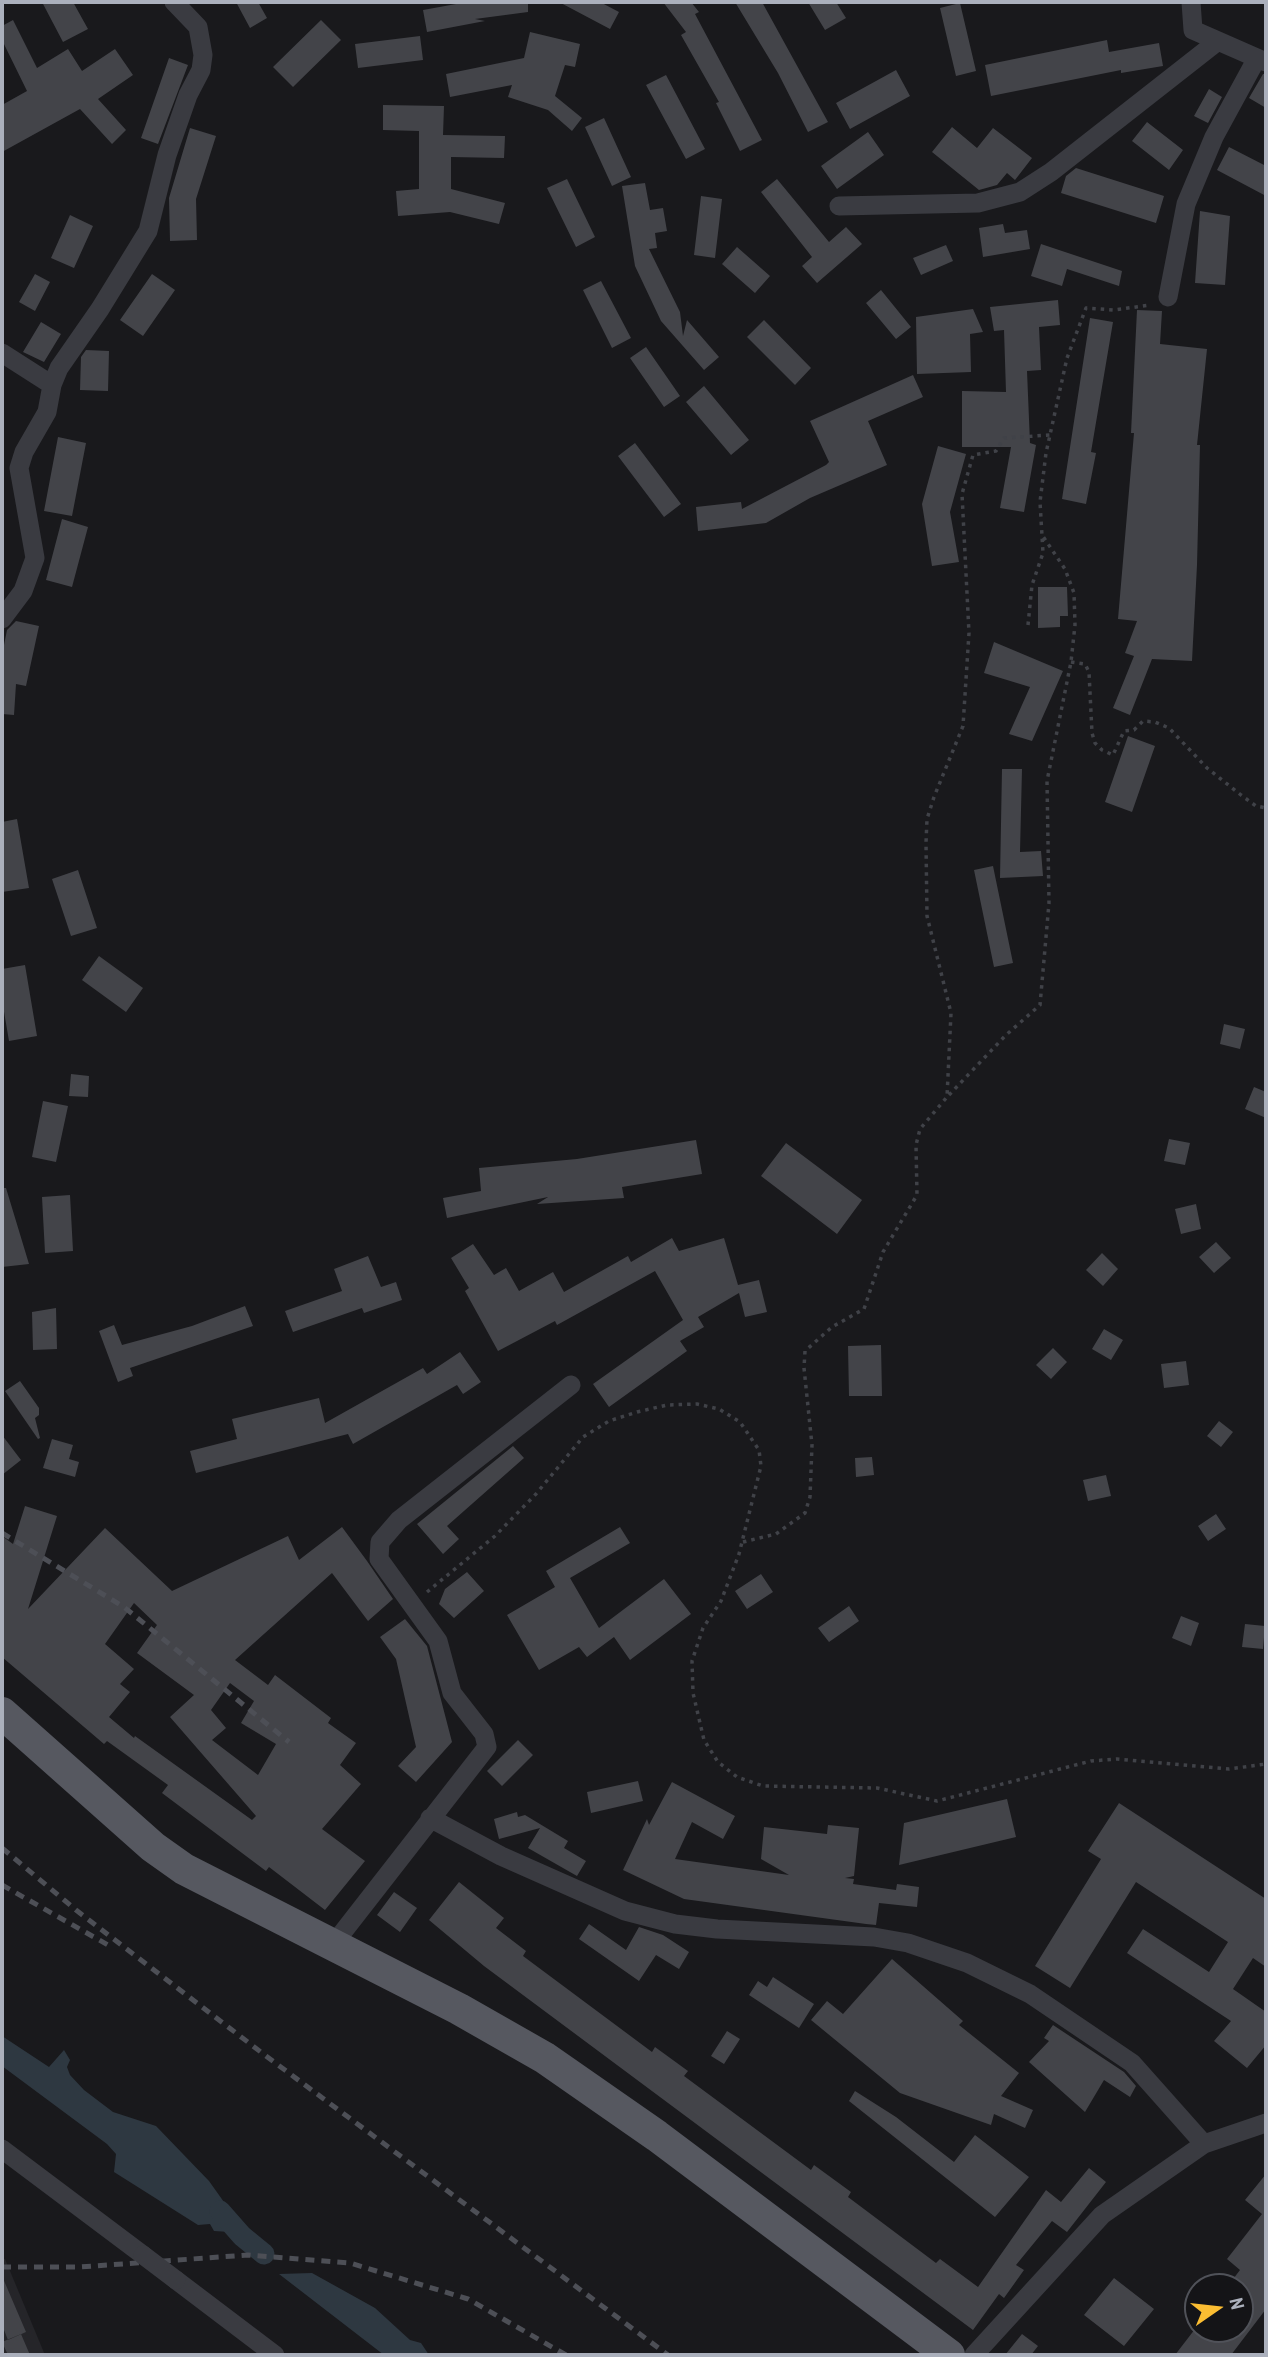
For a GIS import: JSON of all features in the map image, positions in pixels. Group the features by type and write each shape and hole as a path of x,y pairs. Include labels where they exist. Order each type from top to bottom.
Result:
{"main road":[{"path":"2,1713 153,1847 184,1869 459,2009 545,2058 657,2136 949,2355"}],"street":[{"path":"2,619 23,590 35,558 19,468 24,452 47,412 52,384 59,368 100,309 148,231 167,155 188,95 201,70 202,47 198,27 174,2"},
{"path":"1168,297 1186,204 1214,137 1262,60 1193,30 1191,2"},
{"path":"839,206 978,203 1020,192 1051,172 1218,41"},
{"path":"2,353 52,384"},
{"path":"332,1946 486,1747 484,1734 452,1693 438,1642 379,1559 380,1542 399,1520 571,1385"},
{"path":"430,1818 500,1856 625,1912 676,1924 874,1937 908,1943 967,1963 1030,1994 1132,2063 1204,2144"},
{"path":"974,2355 1102,2215 1204,2144 1266,2123"},
{"path":"2,2149 275,2355"}],"path":[{"path":"1028,625 1032,586 1043,553 1040,502 1049,435 1067,358 1086,308 1137,308 1168,297"},
{"path":"947,1097 951,1013 927,916 925,870 927,819 949,755 963,726 969,633 962,494 973,454 996,451 1004,438 1049,435"},
{"path":"743,1542 776,1534 805,1513 810,1497 812,1445 804,1368 805,1351 832,1327 864,1309 883,1252 917,1195 916,1145 920,1129 1006,1035 1040,1005 1049,903 1047,781 1071,662 1074,593 1065,569 1042,535"},
{"path":"1071,662 1085,664 1089,672 1092,733 1095,743 1102,750 1113,755 1124,731 1134,730 1143,722 1155,722 1169,728 1207,768 1241,795 1256,806 1266,808"},
{"path":"412,1605 495,1536 536,1494 583,1437 609,1421 667,1405 697,1404 719,1409 740,1422 751,1434 759,1450 761,1466 743,1542 721,1601 703,1628 692,1661 693,1693 705,1740 718,1762 737,1777 763,1786 877,1788 937,1801 1091,1761 1140,1760 1217,1769 1266,1764"}],"shaded area":[{"path":"2,2036 49,2067 64,2050 70,2060 67,2067 70,2075 84,2090 113,2112 156,2126 209,2181 246,2233 214,2231 210,2224 198,2225 114,2172 116,2154 107,2144 2,2066"},
{"path":"2,2259 5,2259 45,2355 2,2355"},
{"path":"312,2273 375,2308 410,2340 421,2343 429,2355 384,2355 279,2274"}],"building":[{"path":"42,2 73,2 88,29 63,42"},
{"path":"236,2 258,2 267,18 250,28"},
{"path":"467,2 528,2 528,12 475,19 485,21 427,32 423,10"},
{"path":"559,2 600,2 619,12 610,29"},
{"path":"663,2 691,2 699,12 695,14 762,140 740,151 716,103 719,102 681,35 686,32"},
{"path":"735,2 762,2 828,122 808,132 778,73"},
{"path":"808,2 836,2 846,18 825,30"},
{"path":"960,3 976,71 956,76 940,8"},
{"path":"13,20 37,68 68,49 82,71 115,49 133,75 98,99 126,130 112,144 80,109 2,152 2,105 27,91 2,40 2,26"},
{"path":"321,20 341,40 293,87 273,67"},
{"path":"530,32 580,44 575,67 565,65 555,96 582,118 572,131 548,110 508,97 512,85 450,97 446,74 524,58"},
{"path":"420,36 423,60 358,68 355,44"},
{"path":"1107,40 1109,52 1159,43 1163,66 1121,73 1121,70 991,96 985,65"},
{"path":"169,58 188,65 158,144 141,138"},
{"path":"896,70 910,96 850,129 836,103"},
{"path":"1263,74 1266,74 1266,108 1249,98"},
{"path":"666,75 705,149 686,159 646,85"},
{"path":"1209,89 1222,97 1208,123 1194,116"},
{"path":"383,105 444,106 443,135 505,136 504,158 451,157 451,189 505,203 499,224 450,212 398,216 396,191 419,189 419,131 383,130"},
{"path":"604,118 631,177 612,186 585,127"},
{"path":"1147,122 1183,150 1169,170 1132,141"},
{"path":"952,127 977,148 993,128 1032,158 1015,180 1007,173 997,185 979,190 932,152"},
{"path":"190,128 216,136 196,199 197,240 170,241 169,198"},
{"path":"868,132 884,155 837,189 821,166"},
{"path":"1229,147 1266,166 1266,196 1217,170"},
{"path":"1076,168 1164,196 1156,223 1061,193 1066,176"},
{"path":"567,179 595,237 576,247 547,188"},
{"path":"777,179 829,242 846,227 862,244 817,283 802,266 812,257 761,192"},
{"path":"645,183 650,210 663,208 667,231 655,233 657,248 649,249 680,312 683,336 687,320 719,357 704,370 661,321 635,266 622,186"},
{"path":"701,196 722,199 715,258 694,255"},
{"path":"1200,211 1230,216 1225,285 1195,283"},
{"path":"70,215 93,226 74,268 51,258"},
{"path":"1003,224 1005,233 1027,230 1030,249 983,257 979,228"},
{"path":"1041,244 1122,271 1119,286 1067,269 1062,286 1031,276"},
{"path":"946,245 953,261 921,275 913,258"},
{"path":"737,247 770,276 755,293 722,264"},
{"path":"35,274 50,282 35,311 19,302"},
{"path":"152,274 175,290 143,336 120,320"},
{"path":"601,281 631,338 612,348 583,290"},
{"path":"881,290 911,327 896,339 866,303"},
{"path":"1058,300 1060,325 1039,327 1041,370 1027,371 1030,443 1036,445 1024,512 1000,508 1011,447 962,447 962,391 1006,392 1004,330 994,331 990,307"},
{"path":"973,309 983,332 970,334 971,372 917,374 916,317"},
{"path":"1137,310 1162,311 1160,344 1207,349 1197,445 1200,445 1192,661 1152,659 1130,715 1113,708 1134,656 1125,653 1137,621 1118,619 1134,433 1131,433"},
{"path":"1090,318 1113,322 1091,452 1096,453 1086,504 1062,499"},
{"path":"764,320 811,368 795,385 747,337"},
{"path":"41,322 61,334 44,362 23,352"},
{"path":"646,347 680,396 664,407 630,358"},
{"path":"86,350 109,351 108,391 80,390 81,357"},
{"path":"913,375 923,397 868,421 887,465 810,498 766,523 698,531 696,507 741,502 742,509 826,465 829,462 810,421"},
{"path":"704,386 749,440 731,455 686,402"},
{"path":"58,437 86,443 72,516 44,511"},
{"path":"635,443 681,504 664,517 618,456"},
{"path":"938,446 966,454 950,512 959,562 932,566 922,504"},
{"path":"62,519 88,527 72,587 46,580"},
{"path":"1038,587 1067,587 1068,616 1060,616 1060,627 1038,628"},
{"path":"16,621 39,626 26,686 16,684 14,715 2,714 2,655 7,630"},
{"path":"994,642 1063,671 1032,741 1009,734 1030,687 984,673"},
{"path":"1128,736 1155,746 1132,812 1105,802"},
{"path":"1002,769 1022,769 1020,852 1041,851 1043,876 1000,878"},
{"path":"17,819 29,888 2,892 2,822"},
{"path":"993,866 1013,963 994,967 974,870"},
{"path":"78,870 97,928 71,936 52,879"},
{"path":"99,956 143,988 126,1012 82,980"},
{"path":"25,965 37,1036 9,1041 2,1000 2,969"},
{"path":"1224,1024 1245,1029 1240,1049 1220,1044"},
{"path":"71,1074 89,1076 88,1097 69,1096"},
{"path":"1254,1087 1266,1092 1266,1118 1245,1109"},
{"path":"43,1101 68,1106 56,1162 32,1157"},
{"path":"1169,1139 1190,1143 1185,1165 1164,1161"},
{"path":"696,1140 702,1174 622,1187 624,1198 537,1204 548,1197 447,1218 443,1198 481,1191 479,1168 577,1159"},
{"path":"786,1143 862,1200 837,1234 761,1176"},
{"path":"2,1188 6,1188 29,1264 2,1267"},
{"path":"70,1195 73,1251 45,1253 42,1197"},
{"path":"1196,1204 1201,1229 1181,1234 1175,1209"},
{"path":"672,1238 679,1251 724,1238 738,1285 759,1280 767,1312 745,1317 739,1293 698,1317 704,1327 680,1341 687,1351 609,1407 593,1384 683,1320 655,1271 557,1325 555,1321 498,1351 465,1291 469,1288 451,1258 473,1244 494,1275 506,1268 519,1291 553,1272 564,1292 628,1256 631,1262"},
{"path":"1216,1242 1231,1258 1214,1273 1199,1257"},
{"path":"1102,1253 1118,1269 1103,1286 1086,1270"},
{"path":"368,1256 381,1287 396,1282 402,1300 364,1313 362,1308 293,1332 285,1311 342,1291 334,1269"},
{"path":"245,1306 253,1326 130,1368 133,1376 118,1382 99,1331 114,1325 122,1345 192,1326"},
{"path":"56,1308 57,1349 33,1350 32,1312"},
{"path":"1104,1329 1123,1340 1111,1360 1092,1349"},
{"path":"881,1345 882,1396 849,1396 848,1346"},
{"path":"1053,1348 1067,1362 1051,1379 1036,1365"},
{"path":"460,1352 481,1382 463,1394 457,1385 353,1444 348,1434 196,1473 190,1451 237,1439 232,1419 319,1398 325,1423 423,1368 427,1374"},
{"path":"1186,1361 1189,1385 1164,1388 1161,1364"},
{"path":"20,1381 39,1408 39,1415 35,1418 40,1438 38,1439 5,1391"},
{"path":"1219,1421 1233,1432 1221,1447 1207,1436"},
{"path":"2,1435 21,1460 2,1475"},
{"path":"52,1439 73,1445 69,1459 79,1462 75,1477 43,1468"},
{"path":"513,1446 524,1458 447,1526 459,1539 443,1554 417,1524"},
{"path":"872,1457 874,1475 856,1477 855,1458"},
{"path":"1106,1475 1111,1496 1088,1501 1083,1480"},
{"path":"25,1506 57,1516 28,1609 105,1528 172,1591 288,1536 299,1560 342,1527 393,1599 368,1621 332,1573 235,1660 268,1685 275,1675 331,1718 328,1723 356,1743 340,1765 361,1784 322,1829 365,1861 325,1910 269,1867 266,1871 162,1793 168,1785 107,1741 104,1744 2,1657 2,1536 13,1544","holes":["134,1603 157,1625 137,1653 194,1695 170,1717 256,1816 252,1820 135,1736 134,1738 109,1717 130,1692 120,1684 134,1669 105,1644","230,1683 254,1701 241,1723 276,1744 258,1775 212,1740 226,1728 211,1710"]},
{"path":"1216,1514 1226,1529 1208,1541 1198,1526"},
{"path":"620,1527 630,1543 570,1578 599,1628 664,1579 691,1614 630,1660 614,1637 587,1657 579,1647 539,1670 507,1615 555,1587 546,1571"},
{"path":"467,1572 484,1591 454,1618 439,1604 445,1589"},
{"path":"761,1574 773,1592 747,1609 735,1591"},
{"path":"849,1606 859,1621 829,1642 818,1628"},
{"path":"1181,1616 1199,1623 1191,1646 1172,1638"},
{"path":"405,1619 427,1646 452,1742 416,1782 398,1766 416,1747 396,1659 380,1637"},
{"path":"1245,1624 1265,1626 1263,1649 1242,1647"},
{"path":"518,1740 533,1755 502,1786 487,1771"},
{"path":"638,1781 643,1801 591,1813 587,1792"},
{"path":"672,1782 735,1816 723,1839 692,1822 675,1859 789,1875 761,1859 764,1827 827,1834 828,1825 859,1828 854,1876 845,1878 854,1879 853,1884 896,1890 897,1884 919,1887 917,1907 879,1903 876,1925 866,1924 684,1899 623,1870 647,1819 649,1825"},
{"path":"1007,1799 1016,1837 899,1865 904,1823"},
{"path":"1119,1803 1266,1899 1266,1967 1253,1958 1233,1989 1266,2012 1266,2045 1247,2068 1214,2041 1231,2021 1127,1953 1143,1929 1209,1972 1228,1942 1136,1882 1070,1988 1035,1966 1101,1859 1088,1851"},
{"path":"517,1812 518,1817 525,1815 568,1841 564,1848 586,1861 577,1876 528,1848 540,1828 499,1839 494,1819"},
{"path":"459,1882 504,1918 496,1928 526,1951 523,1956 652,2052 655,2047 688,2071 684,2076 811,2170 814,2165 851,2192 848,2197 936,2263 940,2259 978,2287 1046,2190 1061,2202 1089,2168 1106,2182 1067,2232 1052,2221 1016,2265 1024,2270 1004,2298 999,2294 973,2330 484,1966 429,1920"},
{"path":"394,1892 417,1908 400,1932 377,1915"},
{"path":"589,1924 626,1950 639,1927 663,1935 689,1952 679,1969 656,1955 639,1981 579,1939"},
{"path":"892,1959 963,2021 959,2025 1019,2073 1001,2096 1033,2110 1025,2128 994,2114 991,2125 900,2093 811,2020 827,2001 843,2014"},
{"path":"773,1977 814,2004 799,2028 749,1995 758,1981 767,1987"},
{"path":"1053,2025 1124,2072 1136,2086 1130,2097 1104,2080 1085,2112 1029,2062 1049,2041 1044,2038"},
{"path":"727,2031 740,2039 724,2064 711,2056"},
{"path":"855,2091 896,2117 954,2162 975,2135 1029,2177 995,2217 849,2101"},
{"path":"1266,2174 1266,2309 1254,2325 1254,2273 1238,2273 1240,2270 1227,2259 1262,2214 1245,2200"},
{"path":"2,2276 26,2332 8,2340 2,2325"},
{"path":"1114,2278 1154,2309 1124,2346 1084,2315"},
{"path":"21,2334 30,2355 8,2355 2,2342"},
{"path":"1022,2334 1038,2346 1031,2355 1005,2355"},
{"path":"1184,2343 1240,2343 1231,2355 1175,2355"}],"waterway":[{"path":"220,2211 242,2236 264,2254"}],"railway":[{"path":"2,1533 124,1607 289,1742"},
{"path":"2,1848 76,1910 266,2056 668,2355"},
{"path":"2,1885 108,1945"},
{"path":"2,2267 80,2267 248,2255 350,2263 468,2299 566,2355"}]}
